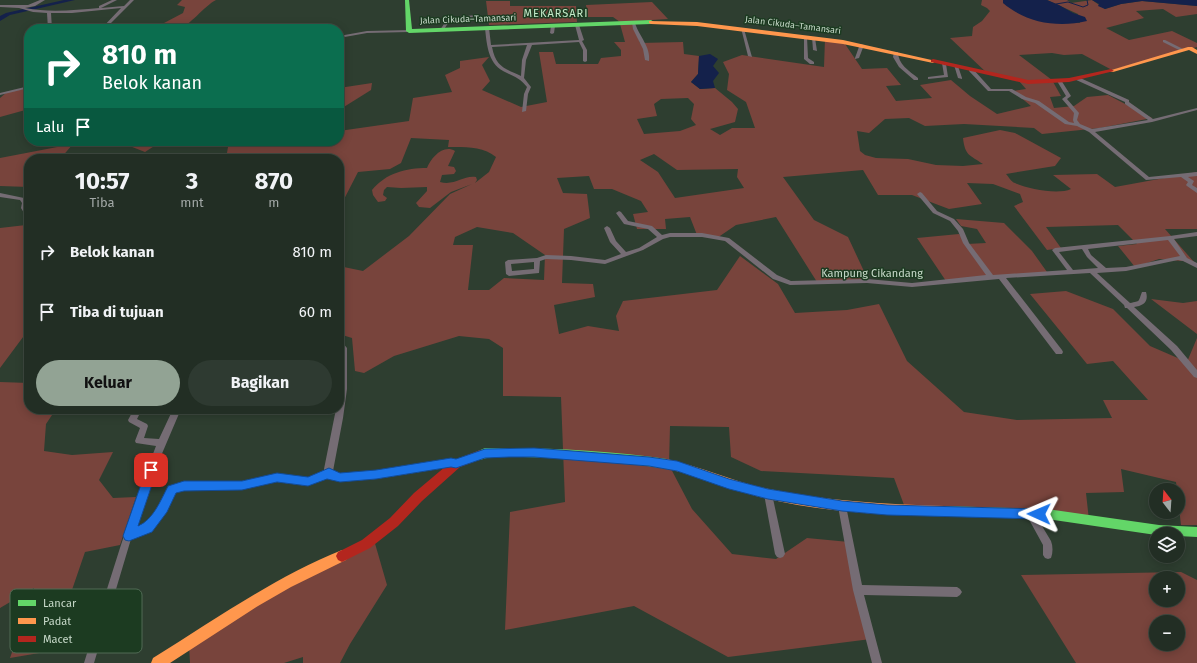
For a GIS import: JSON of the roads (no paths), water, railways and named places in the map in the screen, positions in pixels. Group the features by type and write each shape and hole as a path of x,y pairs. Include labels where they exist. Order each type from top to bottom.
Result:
{"street":[{"path":"0,6 21,8 40,3 43,0"},
{"path":"94,9 115,0"},
{"path":"108,24 132,0"},
{"name":"Jalan Cikuda–Tamansari","path":"407,0 409,31 487,28 552,29 577,25 670,22 809,37 862,45 1028,82 1059,81 1116,71 1192,49"},
{"path":"21,8 33,11 49,12 124,7"},
{"path":"49,12 50,24"},
{"path":"442,30 449,19 476,16"},
{"path":"633,23 636,36 646,47 647,60"},
{"path":"577,25 582,40 580,41 585,50 585,61"},
{"path":"487,28 491,53 498,66 523,78 529,87 526,94 524,111"},
{"path":"742,29 750,56"},
{"path":"344,36 368,32 409,31"},
{"path":"809,37 815,50"},
{"path":"809,37 806,59 812,62"},
{"path":"489,46 580,41"},
{"path":"1164,41 1192,49"},
{"path":"523,78 524,60 530,44"},
{"path":"857,58 862,45"},
{"path":"896,53 895,57 901,66 916,79"},
{"path":"930,78 946,76 944,64"},
{"path":"956,66 960,78"},
{"path":"971,70 990,90 1010,90 1024,98 1037,102 1067,123 1078,125 1091,131 1148,179 1197,174"},
{"path":"1076,78 1127,101 1130,107 1152,121"},
{"path":"1059,81 1069,96 1064,99 1077,113 1075,120 1078,125"},
{"path":"0,94 24,88"},
{"path":"1091,131 1152,121 1197,109"},
{"path":"1183,176 1191,181 1189,185 1197,191"},
{"path":"920,194 935,212 952,220 961,230 966,243 992,277"},
{"path":"0,195 22,199 24,202"},
{"path":"619,213 626,223 650,227 661,237"},
{"path":"607,228 614,242 624,254"},
{"path":"1072,273 1054,250 1197,234"},
{"name":"Kampung Cikandang","path":"537,260 537,271 509,274 508,262 537,260 546,257 589,259 605,262 641,249 661,237 670,235 702,235 727,239 775,278 790,283 867,281 912,285 992,277 1105,271 1126,269 1178,258 1185,259"},
{"path":"1170,238 1185,259 1197,266"},
{"path":"1084,247 1089,256 1105,271"},
{"path":"1092,272 1174,348 1197,375"},
{"path":"1001,277 1059,352"},
{"path":"1127,306 1140,304 1144,300 1144,294"},
{"path":"135,414 132,420 144,426 139,441 160,443"},
{"path":"112,589 160,443 174,414"},
{"path":"329,473 329,464 340,414"},
{"path":"158,663 260,598 366,544 394,522 418,497 456,464 485,453 534,452 634,459 677,466 729,484 768,494 842,506 887,510 1072,516 1124,527 1163,532 1197,532"},
{"path":"329,473 332,476 340,478 376,475 451,463 456,464"},
{"path":"129,536 148,528 163,508 172,490 184,486 242,486 277,478 308,482 329,473"},
{"path":"768,494 780,554"},
{"path":"842,506 858,590 876,663"},
{"path":"1030,514 1048,544 1048,555"},
{"path":"858,590 957,592"},
{"path":"89,663 92,653"}],"water":[{"path":"1003,0 1047,0 1073,13 1085,17 1087,21 1065,24 1043,22 1012,10 1003,3"},
{"path":"1092,0 1197,0 1197,6 1142,1 1121,4 1105,9 1098,6 1099,4"},
{"path":"710,54 718,59 713,66 719,73 713,81 715,88 700,89 691,82 698,74 699,56"}],"waterway":[{"path":"0,19 8,14 72,0"},
{"path":"1056,4 1068,2 1083,7 1088,5 1087,0"}],"district":[{"name":"MEKARSARI","path":"556,13"}]}
